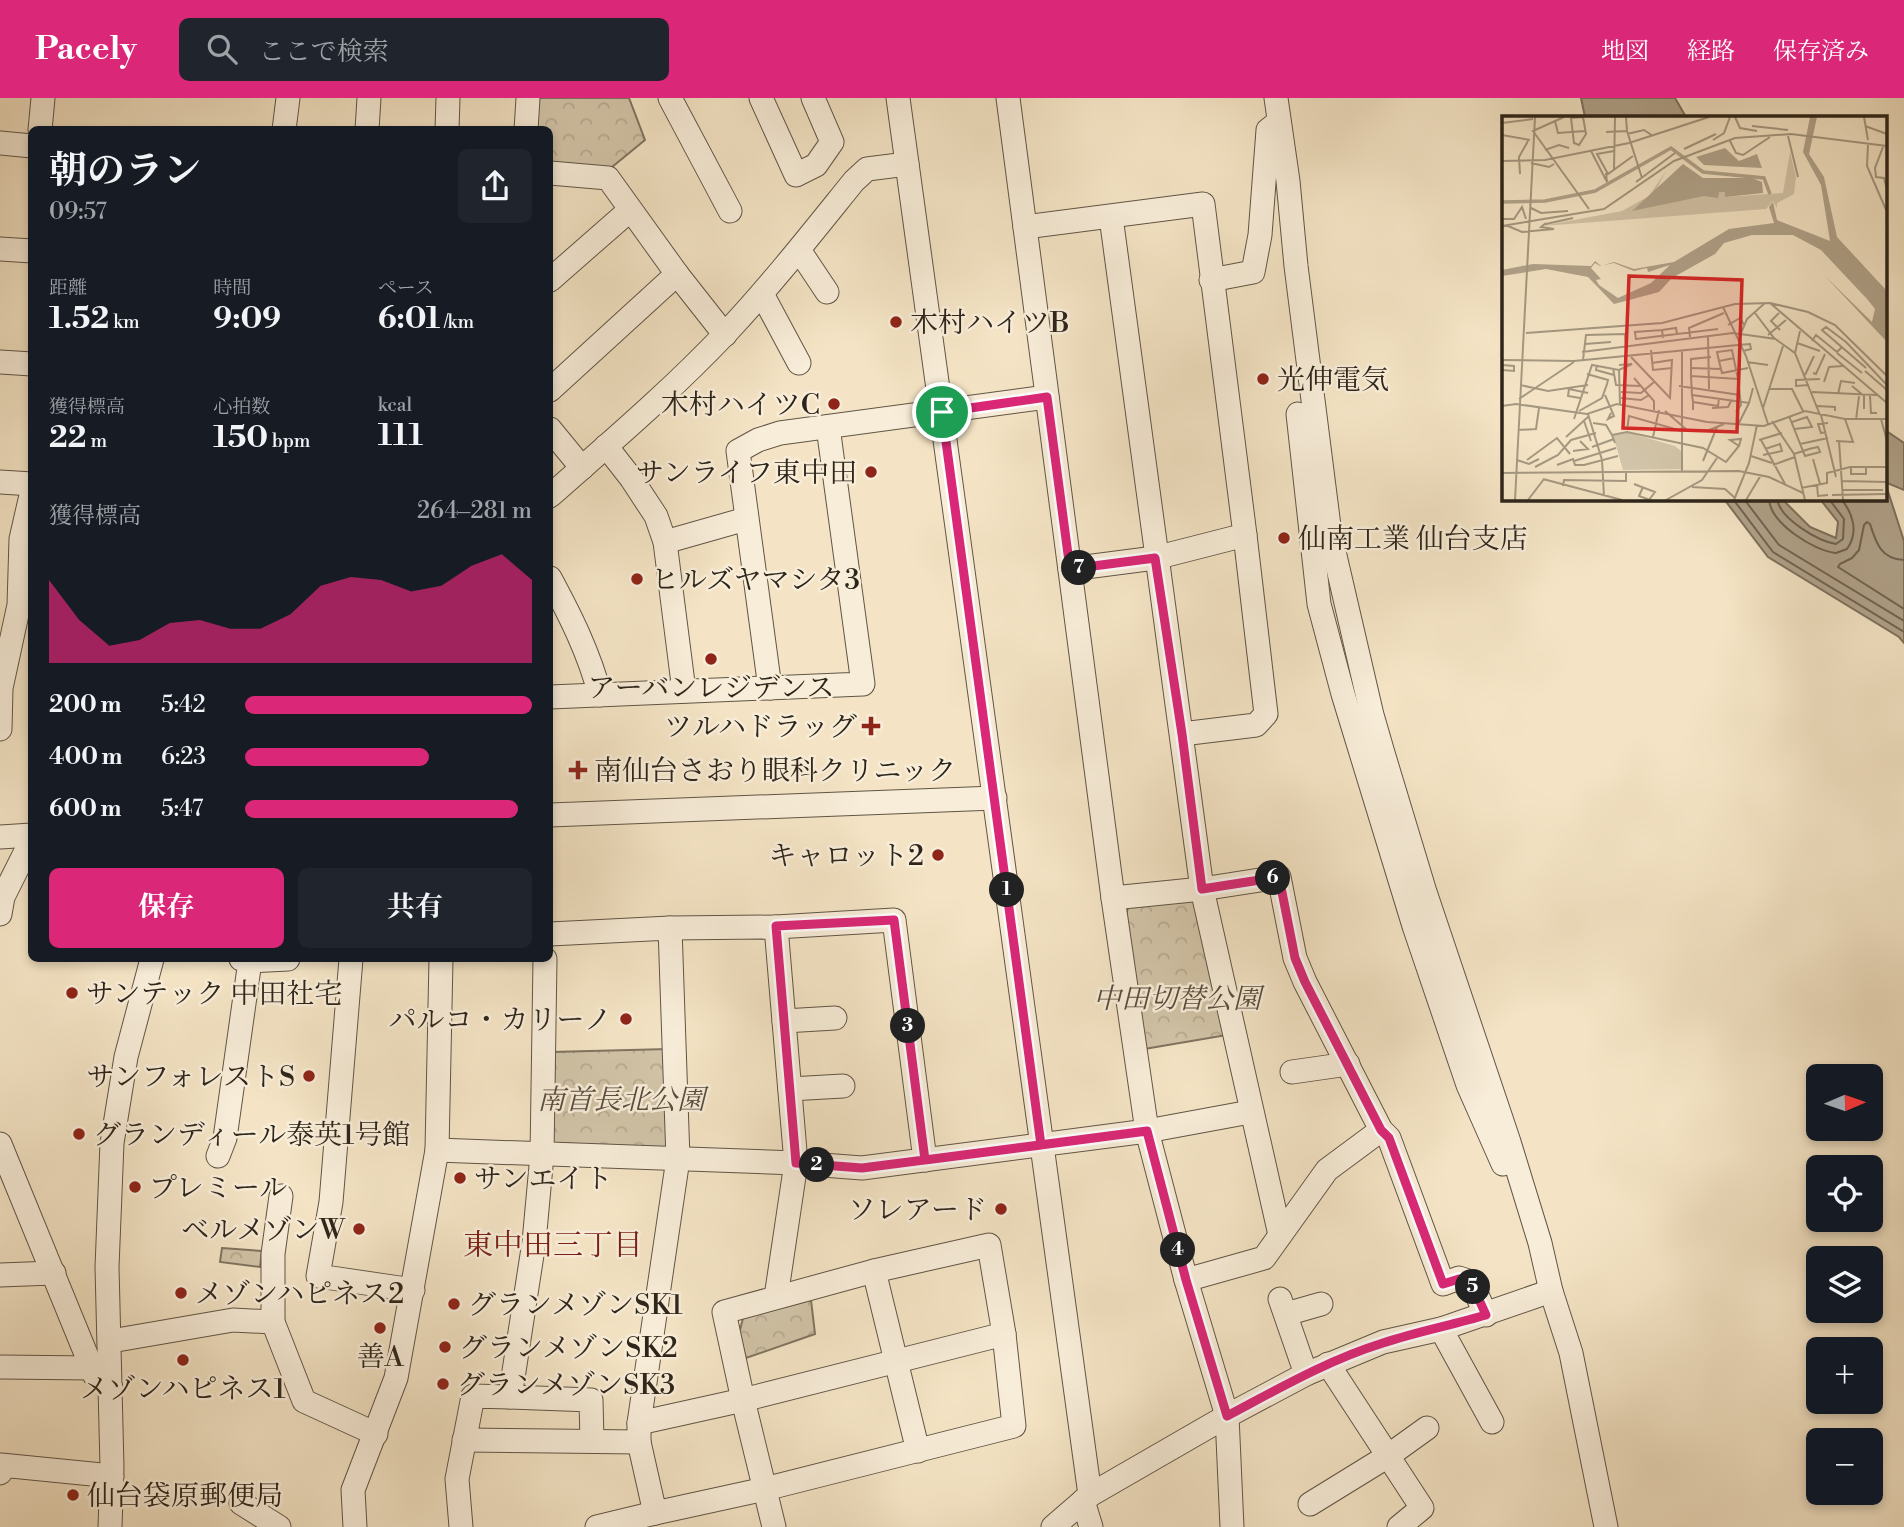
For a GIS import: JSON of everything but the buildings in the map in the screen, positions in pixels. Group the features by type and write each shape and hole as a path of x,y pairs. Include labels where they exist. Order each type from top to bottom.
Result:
{"street":[{"path":"40,126 43,98"},
{"path":"284,126 288,98"},
{"path":"367,126 369,98"},
{"path":"447,126 448,98"},
{"path":"526,126 528,98"},
{"path":"670,98 730,211"},
{"path":"761,98 796,175 816,165 832,142 813,98"},
{"path":"898,98 995,798 1091,1527"},
{"path":"1008,98 1113,898 1147,1131 1186,1280 1227,1416 1232,1527"},
{"path":"1269,98 1278,122"},
{"path":"1276,98 1278,122 1275,140 1282,266 1320,604 1377,808 1468,1085 1539,1243 1571,1353 1606,1527"},
{"path":"1211,280 1253,272 1260,234 1262,180 1268,130 1278,122"},
{"path":"0,143 28,146"},
{"path":"553,493 667,393 725,335 799,250 854,181 867,169 907,164"},
{"path":"553,173 608,178 725,335"},
{"path":"1025,227 1203,204 1266,714 1256,725 1182,734"},
{"path":"553,277 631,209"},
{"path":"1111,217 1155,558 1202,889 1250,1112 1280,1235"},
{"path":"0,249 28,251"},
{"path":"799,250 827,292"},
{"path":"553,387 677,274"},
{"path":"762,294 799,363"},
{"path":"0,362 28,364"},
{"path":"771,688 738,451 758,440 780,433 1047,397"},
{"path":"553,697 863,684 828,427"},
{"path":"553,433 582,468"},
{"path":"606,446 656,516 665,542 684,691"},
{"path":"0,482 28,484"},
{"path":"0,729 1,688 19,606 21,539 28,508"},
{"path":"665,542 746,519"},
{"path":"1070,569 1155,558 1245,535"},
{"path":"553,584 592,661 600,695"},
{"path":"553,815 995,798"},
{"path":"0,837 28,837"},
{"path":"0,914 3,897 28,845"},
{"path":"1113,898 1202,889 1279,877 1295,958 1381,1130 1389,1138 1443,1284 1459,1279 1471,1282 1486,1315"},
{"path":"553,934 894,920 925,1160"},
{"path":"776,926 796,1163 776,1297"},
{"path":"655,1513 639,1432 678,1158 670,928"},
{"path":"110,1527 111,1341 107,1267 112,1143 126,1057 151,962"},
{"path":"218,1156 225,1138 246,962"},
{"path":"351,962 331,1202 318,1276 413,1290"},
{"path":"355,1527 353,1490 396,1378 437,1150 441,962"},
{"path":"510,1397 534,1242 541,1155 545,962"},
{"path":"784,1021 835,1018"},
{"path":"1292,1072 1348,1064"},
{"path":"790,1089 843,1086"},
{"path":"437,1150 678,1158 862,1168 1147,1131 1250,1112"},
{"path":"1186,1280 1264,1258 1327,1170 1381,1130"},
{"path":"0,1144 95,1376 111,1388"},
{"path":"281,1196 273,1254 274,1322 304,1401 376,1434"},
{"path":"597,1527 765,1489 1014,1426 1004,1334 989,1245 874,1271 724,1312 743,1400 765,1489 774,1527"},
{"path":"874,1271 918,1451"},
{"path":"0,1275 54,1273"},
{"path":"1053,1527 1087,1498 1227,1416 1306,1374 1383,1342 1441,1329 1551,1291"},
{"path":"1306,1374 1283,1307 1321,1304"},
{"path":"111,1341 233,1320 274,1322"},
{"path":"1441,1329 1492,1422"},
{"path":"464,1440 592,1441 639,1432 743,1400 1004,1334"},
{"path":"1328,1364 1422,1508 1399,1527"},
{"path":"0,1367 92,1368"},
{"path":"461,1527 457,1479 473,1396 591,1400 592,1441"},
{"path":"1310,1504 1388,1456 1427,1428"},
{"path":"0,1473 1,1465 112,1475"},
{"path":"241,1503 279,1527"}],"green space":[{"path":"532,98 629,98 645,140 612,167 553,167 553,126 533,126"},
{"name":"中田切替公園","path":"1186,896 1198,905 1227,1035 1144,1049 1125,918 1129,904"},
{"name":"南首長北公園","path":"668,1049 672,1147 550,1147 552,1052"},
{"path":"222,1248 262,1251 260,1267 220,1262"},
{"path":"811,1300 815,1334 746,1358 739,1334 743,1318"}],"water":[{"path":"1581,98 1675,98 1685,116 1585,116"},
{"path":"1886,431 1904,443 1904,490 1886,482"},
{"path":"1886,485 1904,541 1904,643 1899,637 1768,557 1725,500 1783,500 1810,527 1836,538 1838,522 1821,500 1886,500"}],"place":[{"name":"木村ハイツB","path":"896,322"},
{"name":"光伸電気","path":"1263,379"},
{"name":"木村ハイツC","path":"834,404"},
{"name":"サンライフ東中田","path":"871,472"},
{"name":"仙南工業 仙台支店","path":"1284,538"},
{"name":"ヒルズヤマシタ3","path":"637,579"},
{"name":"アーバンレジデンス","path":"711,659"},
{"name":"ツルハドラッグ","path":"871,726"},
{"name":"南仙台さおり眼科クリニック","path":"578,770"},
{"name":"キャロット2","path":"938,855"},
{"name":"サンテック 中田社宅","path":"72,993"},
{"name":"パルコ・カリーノ","path":"626,1019"},
{"name":"サンフォレストS","path":"309,1076"},
{"name":"グランディール泰英1号館","path":"79,1134"},
{"name":"サンエイト","path":"460,1178"},
{"name":"プレミール","path":"135,1187"},
{"name":"ソレアード","path":"1001,1209"},
{"name":"ベルメゾンW","path":"359,1229"},
{"name":"メゾンハピネス2","path":"181,1293"},
{"name":"グランメゾンSK1","path":"454,1304"},
{"name":"善A","path":"380,1328"},
{"name":"グランメゾンSK2","path":"445,1347"},
{"name":"メゾンハピネス1","path":"183,1360"},
{"name":"グランメゾンSK3","path":"443,1384"},
{"name":"仙台袋原郵便局","path":"73,1495"}],"district":[{"name":"東中田三丁目","path":"553,1245"}],"route":[{"path":"942,412 1041,1145 925,1160 862,1168 796,1163 776,926 894,920 925,1160 1020,1148 1041,1145 1058,1142 1147,1131 1186,1280 1227,1416 1306,1374 1383,1342 1441,1329 1486,1315 1471,1282 1459,1279 1443,1284 1389,1138 1381,1130 1295,958 1279,877 1202,889 1155,558 1070,569 1047,397 942,412"}]}
